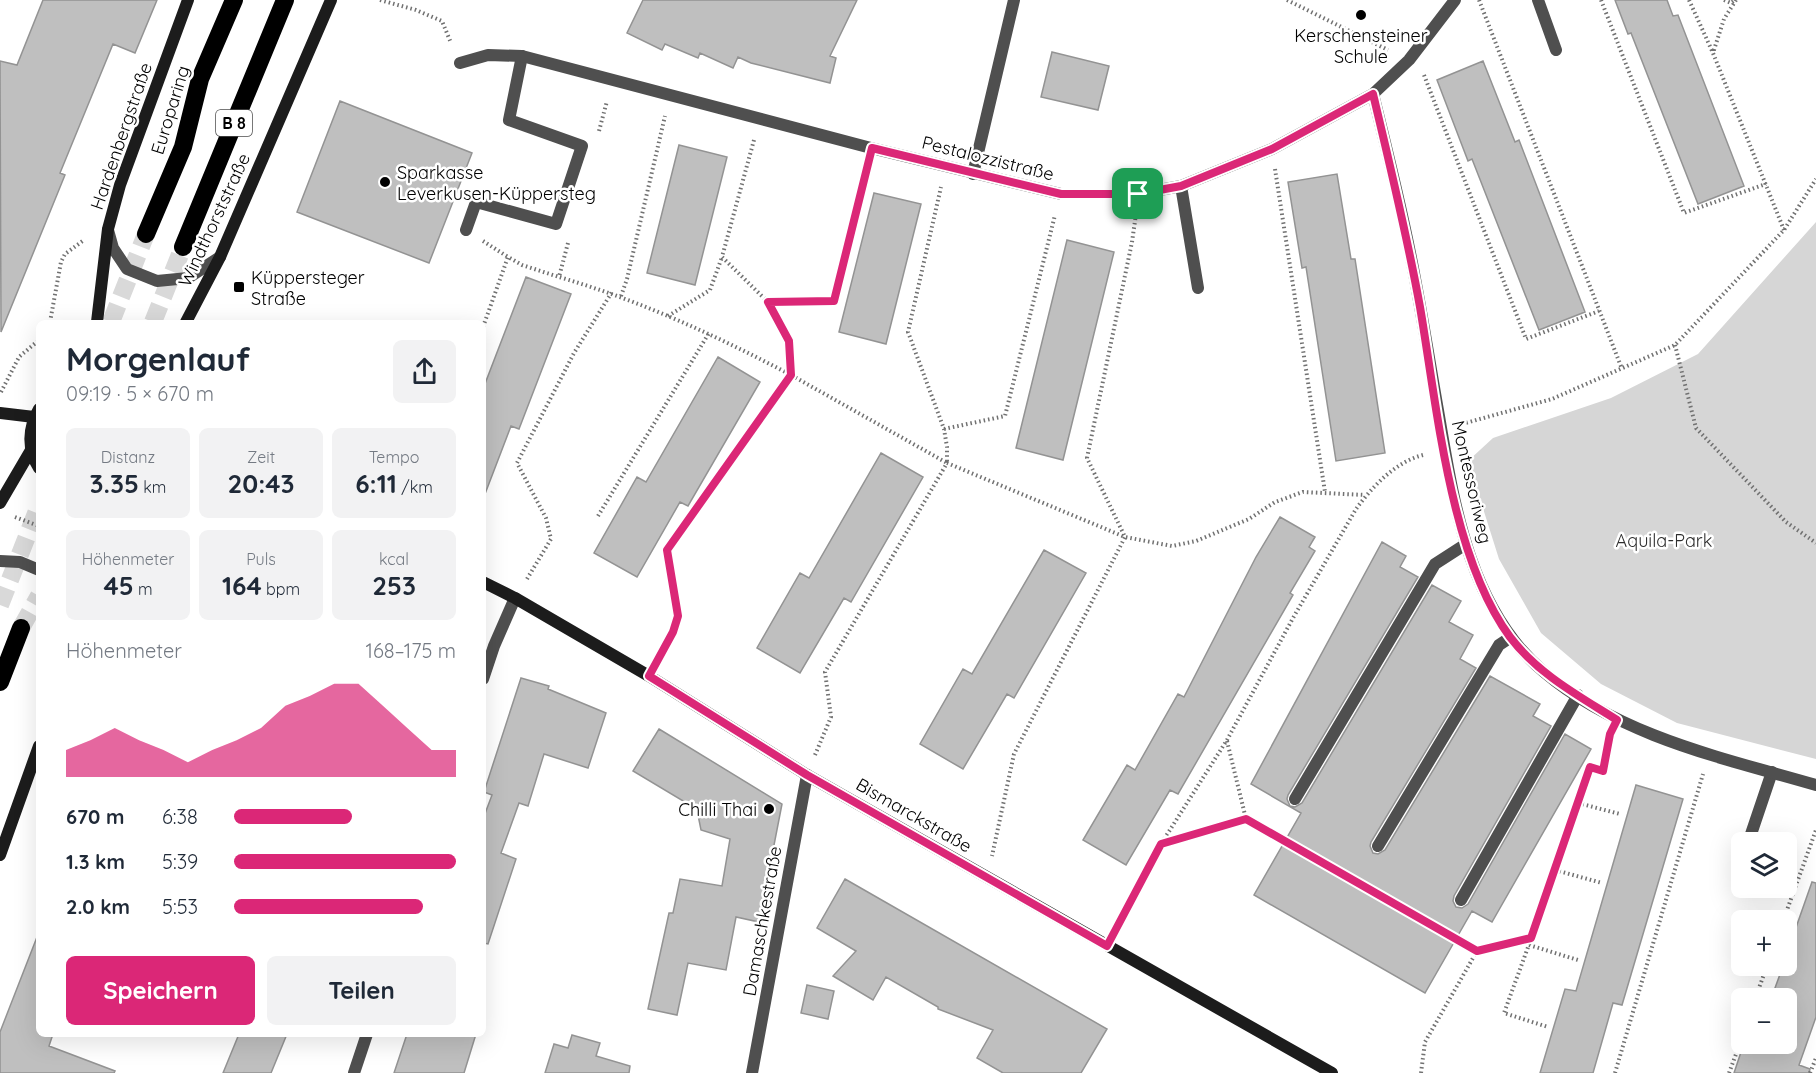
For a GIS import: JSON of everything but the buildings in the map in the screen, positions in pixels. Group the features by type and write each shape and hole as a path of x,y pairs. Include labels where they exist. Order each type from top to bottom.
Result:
{"highway":[{"name":"Europaring","path":"146,234 183,147 200,79 234,0"},
{"name":"B 8","path":"183,247 285,0"},
{"path":"0,682 21,628"}],"main road":[{"name":"Hardenbergstraße","path":"97,320 108,229 120,185 188,0"},
{"name":"Windthorststraße","path":"187,320 220,257 331,0"},
{"path":"0,413 36,413"},
{"path":"36,416 30,437 31,450 36,461"},
{"path":"0,503 31,450"},
{"name":"Bismarckstraße","path":"486,584 649,676 807,775 1332,1073"},
{"path":"0,855 36,754"}],"street":[{"path":"973,174 1014,0"},
{"name":"Pestalozzistraße","path":"460,63 488,55 522,56 973,174 1061,194 1138,194 1181,186 1272,149 1373,94 1412,56 1455,0"},
{"path":"1538,0 1556,50"},
{"path":"466,230 476,202 556,224 582,146 509,120 522,56"},
{"name":"Montessoriweg","path":"1373,94 1412,262 1456,511 1489,603 1511,637 1544,672 1617,720 1709,754 1816,785"},
{"path":"1181,186 1198,288"},
{"path":"108,229 114,248 127,269 157,281 188,278 220,257"},
{"path":"1295,799 1435,564 1466,544"},
{"path":"0,561 20,562 36,569"},
{"path":"486,670 515,598"},
{"path":"1378,846 1499,645 1511,637"},
{"path":"1461,900 1578,695"},
{"path":"1752,832 1772,772"},
{"name":"Damaschkestraße","path":"752,1073 807,775"},
{"path":"354,1073 366,1037"}],"path":[{"path":"380,0 416,10 442,21 460,63"},
{"path":"1287,0 1412,56 1526,339 1599,311"},
{"path":"1479,0 1622,369"},
{"path":"1601,0 1684,213 1766,184"},
{"path":"1689,0 1713,53 1784,231"},
{"path":"1724,0 1731,3 1736,0"},
{"path":"1713,53 1724,19 1736,0"},
{"path":"621,296 627,279 670,94"},
{"path":"668,316 710,290 722,257 760,118"},
{"path":"768,302 834,301 872,148"},
{"path":"1272,149 1325,492"},
{"path":"807,775 831,717 825,672 947,463 944,429 908,332 945,166"},
{"path":"1441,430 1552,399 1675,345 1784,231 1816,179"},
{"path":"944,429 1005,416 1061,194"},
{"path":"1125,537 1088,458 1132,242 1138,194"},
{"path":"466,230 522,265 559,277"},
{"path":"486,320 508,257"},
{"path":"649,676 673,632 678,616 667,550 791,375 789,341 768,302 722,257"},
{"path":"515,598 550,539 546,518 517,463 574,353 612,292 710,333 791,375 947,463 1125,537 1172,546 1196,541 1249,519 1275,502 1303,492 1366,495"},
{"path":"598,516 710,333"},
{"path":"0,394 19,357 36,343"},
{"path":"1675,345 1696,428 1786,522 1816,543"},
{"path":"1107,946 1161,844 1227,740 1293,618 1366,495 1404,463 1444,450"},
{"path":"10,515 36,525"},
{"path":"988,878 1014,754 1125,537"},
{"path":"1548,1027 1504,1013 1590,767 1603,771 1610,734 1617,720"},
{"path":"1227,740 1246,819"},
{"path":"1615,1073 1709,754"},
{"path":"1578,803 1620,814"},
{"path":"1161,844 1246,819 1477,951 1531,938"},
{"path":"1787,910 1816,830"},
{"path":"1555,870 1602,883"},
{"path":"1528,945 1578,960"},
{"path":"1421,1073 1425,1042 1477,951"},
{"path":"1729,1073 1736,1054"},
{"path":"1810,1073 1816,1058"}],"green space":[{"name":"Aquila-Park","path":"1816,222 1816,759 1677,723 1601,684 1541,633 1499,559 1468,461 1493,438 1611,398 1698,354"}],"tunnel":[{"path":"112,320 146,234"},
{"path":"154,320 183,247"},
{"path":"0,605 36,514"},
{"path":"21,628 36,601"}],"place":[{"name":"Kerschensteiner Schule","path":"1361,15"},
{"name":"Sparkasse Leverkusen-Küppersteg","path":"385,182"},
{"name":"Küppersteger Straße","path":"239,287"},
{"name":"Chilli Thai","path":"769,809"}],"route":[{"path":"1373,94 1412,262 1444,450 1456,511 1466,544 1489,603 1511,637 1544,672 1617,720 1610,734 1603,771 1590,767 1531,938 1477,951 1246,819 1161,844 1107,946 807,775 649,676 673,632 678,616 667,550 791,375 789,341 768,302 834,301 872,148 1061,194 1138,194 1181,186 1272,149 1373,94"}]}
